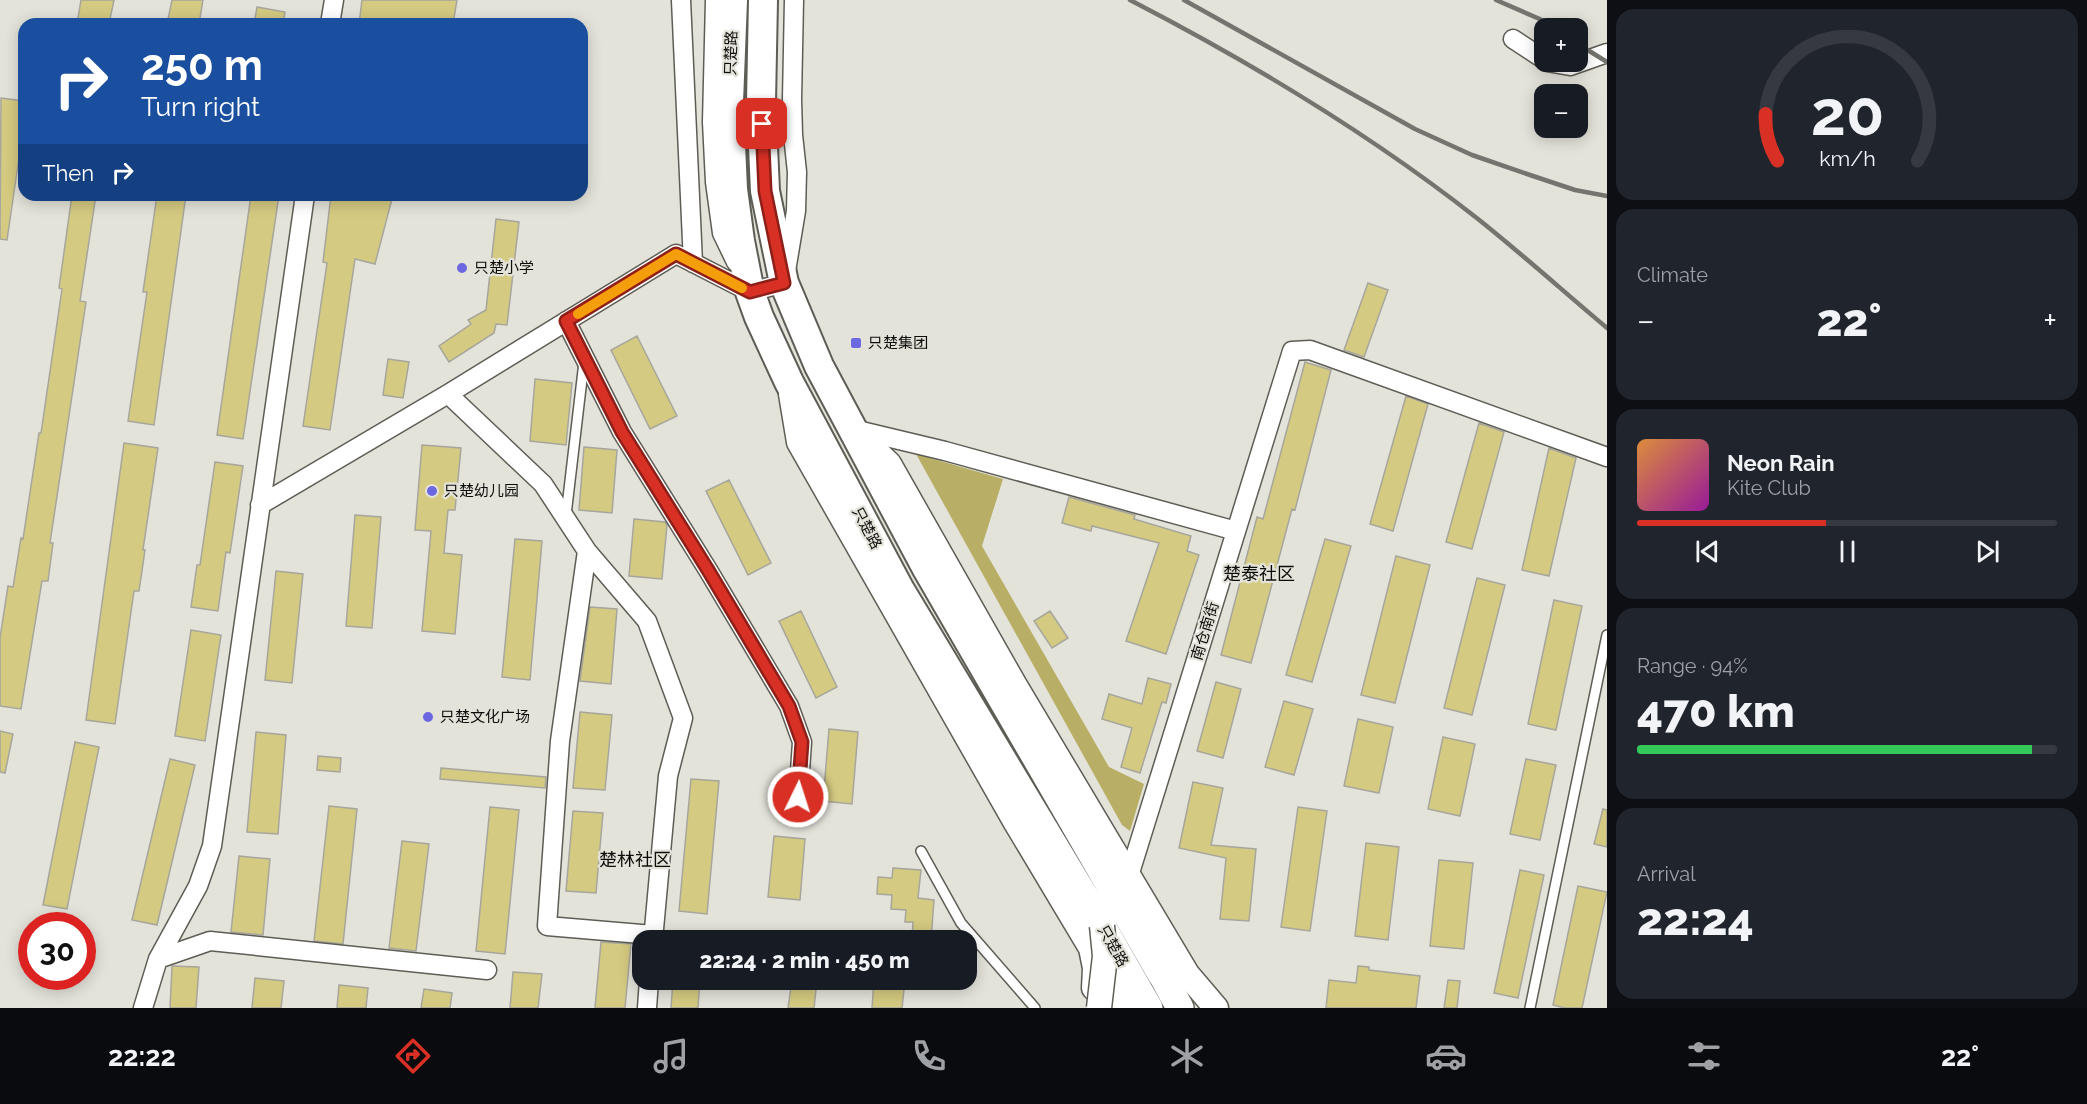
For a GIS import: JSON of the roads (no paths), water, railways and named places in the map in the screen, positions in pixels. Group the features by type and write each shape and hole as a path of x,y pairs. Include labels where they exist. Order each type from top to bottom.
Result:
{"highway":[{"name":"只楚路","path":"733,0 729,102 733,189 750,292 789,382 900,590 998,752 1096,937"},
{"name":"只楚路","path":"763,0 761,102 765,191 784,283 819,366 926,567 1025,738 1174,974"}],"main road":[{"path":"789,382 799,442 1015,821 1096,937 1105,957 1099,1008"},
{"path":"851,429 890,464 1014,684 1129,876 1190,1008"},
{"path":"1090,1008 1095,986 1096,937"},
{"path":"1096,937 1125,1008"},
{"name":"只楚路","path":"1096,937 1149,1008"},
{"path":"1174,974 1207,1008"},
{"path":"1174,974 1216,1008"},
{"name":"只楚路","path":"1174,974 1180,1008"}],"street":[{"path":"331,18 334,0"},
{"path":"681,0 693,263"},
{"path":"715,0 712,122 715,182 722,233 750,292"},
{"path":"260,505 448,394 676,254 750,292 784,283 796,211 797,172 792,99 794,0"},
{"path":"1514,39 1534,53"},
{"path":"1588,60 1607,53"},
{"path":"143,1008 158,959 198,886 212,846 304,201"},
{"path":"566,321 622,432 789,706 802,742 797,815"},
{"name":"南仓南街","path":"1129,876 1292,351 1310,350 1607,456"},
{"path":"448,394 543,484 587,551 646,621 682,718 668,776 654,930"},
{"path":"851,429 945,451 1236,531"},
{"path":"587,551 560,741 547,926 632,936"},
{"path":"158,959 210,941 488,970"},
{"path":"646,1008 648,990"}],"lane":[{"path":"566,519 584,357"},
{"path":"1530,1008 1607,635"},
{"path":"921,851 961,923 1035,1008"}],"railway":[{"path":"1130,0 1221,49 1353,129 1478,219 1607,328"},
{"path":"1184,0 1415,129 1472,155 1575,190 1607,196"},
{"path":"1496,0 1537,18"},
{"path":"1588,50 1607,62"}],"place":[{"name":"只楚小学","path":"462,268"},
{"name":"只楚集团","path":"856,343"},
{"name":"只楚幼儿园","path":"432,491"},
{"name":"只楚文化广场","path":"428,717"}],"district":[{"name":"楚泰社区","path":"1259,574"},
{"name":"楚林社区","path":"635,860"}]}
